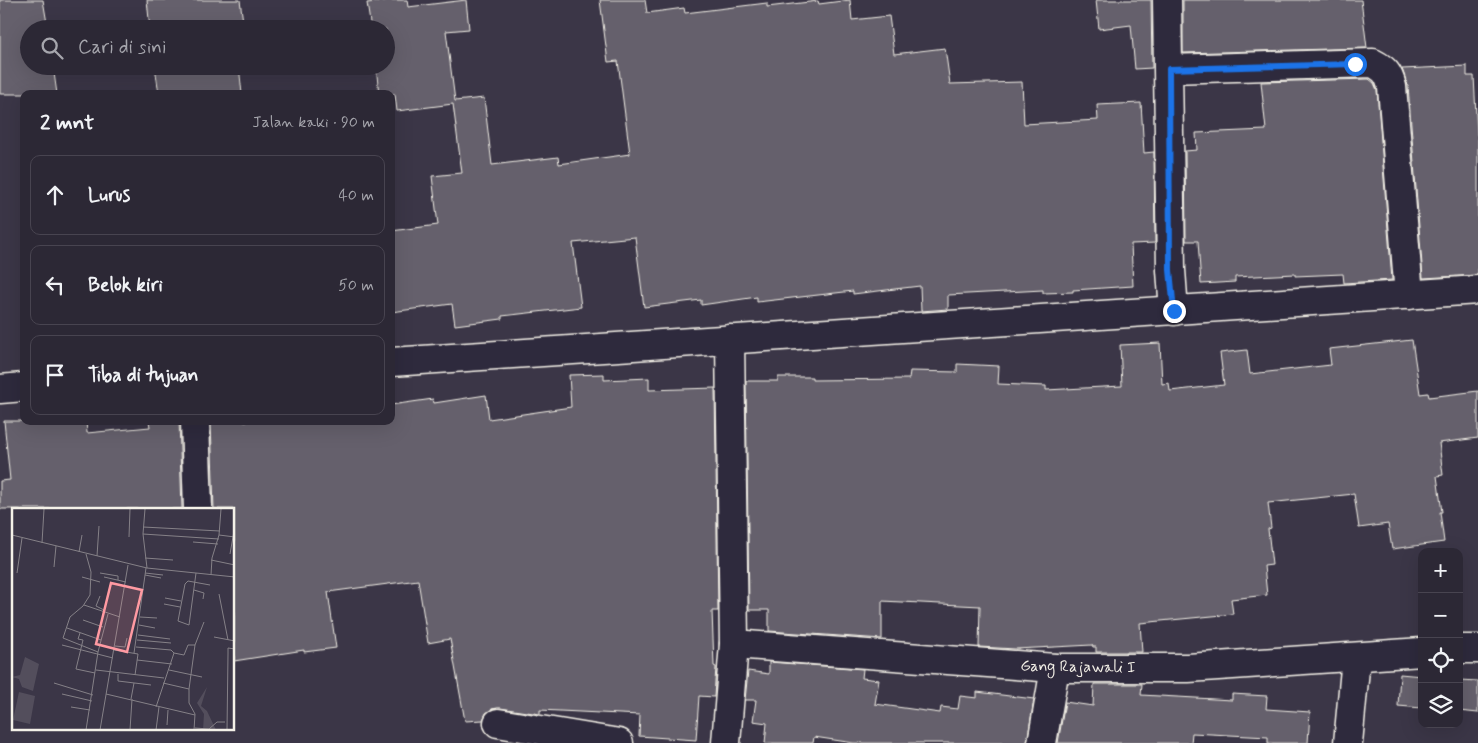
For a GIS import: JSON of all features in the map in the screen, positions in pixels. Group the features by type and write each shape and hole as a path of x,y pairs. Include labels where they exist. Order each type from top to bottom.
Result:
{"street":[{"path":"1167,0 1170,270 1174,311"},
{"path":"1169,69 1373,63 1386,72 1390,77 1392,87 1409,295"},
{"path":"395,362 1478,290"},
{"path":"726,743 734,644 730,339"},
{"path":"0,389 20,387"},
{"path":"195,425 198,508"},
{"name":"Gang Rajawali I","path":"734,644 1055,668 1188,668 1418,652"},
{"path":"1463,649 1478,649"},
{"path":"1348,743 1356,658"},
{"path":"1042,743 1055,668"},
{"path":"498,723 619,743"}],"building":[{"path":"0,0 43,0 46,20 20,20 20,75 54,75 56,90 20,90 20,94 0,94"},
{"path":"147,0 240,0 243,20 149,20"},
{"path":"407,0 408,7 466,0 469,29 446,31 455,101 484,98 492,165 558,157 559,164 630,154 618,61 608,62 600,0 645,0 647,13 684,8 685,13 767,3 767,7 818,1 819,4 850,0 852,20 889,16 894,54 945,48 950,84 1022,82 1024,124 1098,120 1097,105 1141,103 1144,153 1154,152 1155,243 1131,244 1133,286 1073,290 1073,292 1043,293 1043,290 948,295 948,309 921,311 920,286 853,294 853,291 757,302 757,297 701,305 701,300 644,307 635,237 573,243 581,307 502,316 502,319 455,325 452,304 395,311 395,230 438,225 432,176 462,173 453,104 397,111 395,90 379,90 377,75 395,75 395,20 370,20 367,3"},
{"path":"1096,0 1151,0 1152,68 1135,69 1131,25 1099,29"},
{"path":"1183,0 1361,0 1367,48 1183,53"},
{"path":"1467,66 1467,76 1474,76 1478,135 1478,275 1423,278 1408,86 1402,69"},
{"path":"156,75 240,75 242,90 158,90"},
{"path":"1369,79 1374,83 1377,90 1392,280 1344,283 1343,274 1295,276 1295,274 1235,277 1235,282 1201,284 1198,241 1186,241 1185,151 1197,150 1196,133 1266,130 1261,82"},
{"path":"1412,340 1420,394 1428,393 1429,397 1478,391 1478,438 1439,443 1443,475 1437,476 1444,542 1392,549 1388,524 1359,528 1354,494 1268,503 1271,528 1268,529 1272,565 1264,566 1267,595 1231,599 1233,614 1140,623 1142,652 1096,652 1096,647 1092,645 1016,649 979,647 980,606 882,601 882,639 769,631 769,610 749,610 746,381 778,381 778,377 812,377 812,380 909,379 910,371 957,372 957,364 999,366 998,384 1046,386 1046,390 1122,386 1120,345 1160,343 1162,384 1169,383 1170,391 1224,385 1220,353 1247,350 1250,374 1331,365 1329,349"},
{"path":"604,374 604,380 649,378 649,390 715,388 718,611 712,611 714,666 716,667 714,697 699,696 696,740 639,736 640,715 540,710 540,714 500,708 492,709 486,713 483,720 465,721 450,639 428,643 418,580 328,592 336,648 304,652 304,650 235,661 235,508 214,508 211,425 395,425 395,404 433,399 434,403 486,395 489,419 571,407 569,375"},
{"path":"4,421 20,421 20,425 86,425 87,433 150,427 150,425 179,425 182,508 0,509 0,481 10,480"},
{"path":"769,662 863,669 862,678 879,680 875,704 940,713 941,707 958,709 960,696 977,698 977,692 1034,699 1027,743 854,743 814,737 813,743 765,743 767,723 753,721 756,700 745,700 748,671 769,674"},
{"path":"1400,674 1418,676 1418,708 1398,706"},
{"path":"1463,680 1478,681 1478,713 1463,711"},
{"path":"1094,684 1142,684 1141,695 1232,700 1232,694 1267,696 1266,709 1310,712 1308,743 1268,743 1268,737 1192,733 1191,743 1058,743 1065,702 1093,706"}],"route":[{"path":"1174,311 1170,270 1169,69 1355,64"}]}
